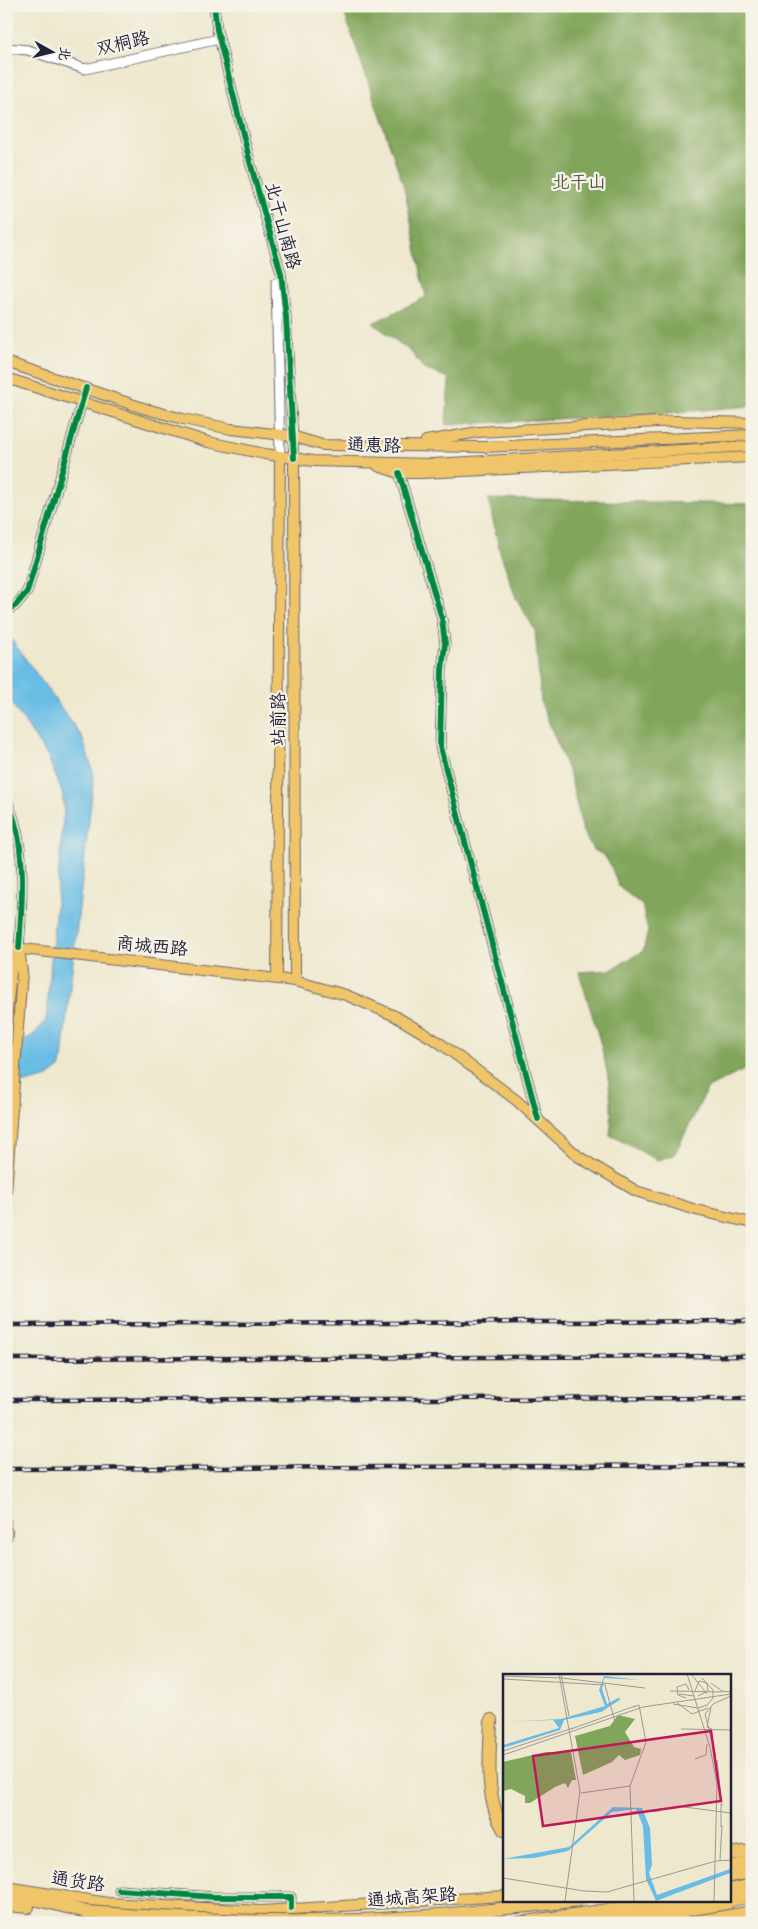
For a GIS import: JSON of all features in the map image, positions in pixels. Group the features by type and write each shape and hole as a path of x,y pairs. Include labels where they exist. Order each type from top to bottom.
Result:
{"highway":[{"path":"491,1720 489,1777 496,1817 503,1828"},
{"path":"730,1854 752,1852"},
{"path":"730,1866 752,1862"},
{"path":"730,1876 752,1872"},
{"path":"730,1890 752,1886"},
{"path":"6,1896 38,1900 87,1912"},
{"path":"730,1900 752,1896"},
{"name":"通城高架路","path":"6,1905 189,1920 314,1921 488,1910 562,1902"},
{"path":"518,1923 662,1902"},
{"path":"598,1923 662,1914 722,1902"},
{"path":"685,1920 752,1912"}],"main road":[{"name":"通惠路","path":"6,362 146,410 183,419 292,436 322,445 484,447 752,434"},
{"name":"通惠路","path":"6,378 208,442 313,461 432,464 752,446"},
{"path":"366,447 434,441 488,432 675,421 752,423"},
{"path":"277,978 280,456"},
{"name":"站前路","path":"294,458 295,981"},
{"path":"363,462 399,472 491,472 752,458"},
{"name":"商城西路","path":"6,947 277,978 346,995 395,1016 440,1043 479,1070 538,1119 579,1157 636,1191 696,1210 752,1223"},
{"path":"6,1021 11,973 19,948"},
{"path":"6,1192 19,1034 22,972 19,948"},
{"path":"6,1538 7,1532"},
{"path":"730,1859 752,1852"},
{"name":"通货路","path":"6,1887 108,1904 261,1911 503,1896"},
{"path":"655,1923 685,1920 752,1902"},
{"path":"290,1923 291,1908"},
{"path":"260,1923 261,1911"}],"street":[{"name":"北干山南路","path":"214,6 219,39 281,273 286,317 294,458"},
{"name":"双桐路","path":"6,48 28,50 85,69 219,39"},
{"path":"275,255 278,312 278,435 280,456"},
{"path":"6,611 15,606 28,592 86,388"},
{"path":"399,472 442,619 445,644 442,670 440,748 538,1119"},
{"path":"6,800 22,853 23,902 19,948"},
{"path":"119,1890 214,1897 291,1897 291,1908"},
{"path":"685,1920 739,1920 742,1923"}],"green space":[{"name":"北干山","path":"342,6 752,6 751,406 667,413 446,425 449,378 424,369 411,352 373,323 426,297 404,187"},
{"path":"488,499 752,504 752,1066 708,1088 674,1155 657,1160 610,1135 611,1114 607,1073 603,1052 579,972 611,970 643,951 648,931 642,905 619,887 611,866 604,855 593,850 583,832 570,775 541,703 535,630 516,598 500,552"}],"water":[{"path":"6,632 82,737 94,775 61,1067 48,1077 6,1088 6,1047 19,1044 29,1038 46,1020 64,810 62,792 48,757 6,695"}],"tunnel":[{"path":"6,1487 7,1532"}],"railway":[{"path":"6,1325 752,1321"},
{"path":"6,1359 752,1356"},
{"path":"6,1400 752,1398"},
{"path":"6,1469 752,1465"}],"cycle path":[{"path":"214,6 217,30 250,162 281,273 286,317 294,458"},
{"path":"6,611 15,606 27,592 86,388"},
{"path":"399,473 442,619 445,644 442,670 440,747 538,1119"},
{"path":"6,800 13,816 21,853 22,893 19,948"},
{"path":"119,1890 214,1897 291,1897 291,1908"}]}
